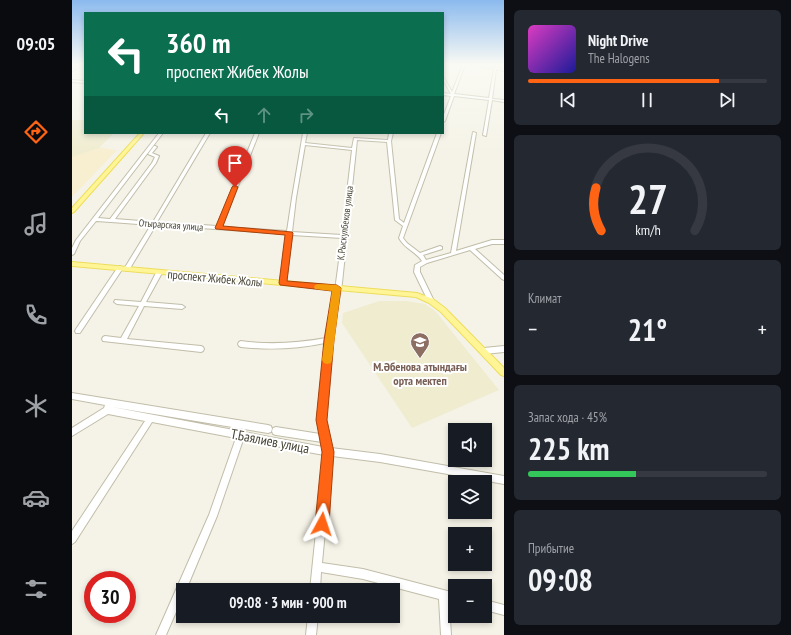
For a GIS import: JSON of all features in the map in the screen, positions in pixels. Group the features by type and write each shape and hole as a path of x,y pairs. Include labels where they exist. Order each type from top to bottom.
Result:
{"main road":[{"path":"72,206 137,134"},
{"path":"72,211 141,134"},
{"name":"проспект Жибек Жолы","path":"72,264 417,295 431,301 443,310 504,373"}],"street":[{"path":"444,115 452,95"},
{"path":"456,95 504,101"},
{"path":"485,135 491,95"},
{"path":"453,254 474,133"},
{"path":"72,253 78,241 94,219 160,134"},
{"path":"111,221 154,163 157,156 150,154 165,134"},
{"path":"78,331 123,269 153,224 207,134"},
{"path":"219,228 257,134"},
{"path":"283,283 289,233 305,134"},
{"path":"391,134 389,141 397,220 405,225"},
{"path":"425,262 421,254 404,244 401,240 405,225 439,134"},
{"path":"304,144 354,149 356,139 389,141"},
{"name":"К.Рыскулбеков улица","path":"317,583 328,452 321,420 329,340 339,283 354,149"},
{"name":"Отырарская улица","path":"94,219 344,237"},
{"path":"431,301 417,272 417,266 425,262 492,242 504,242"},
{"path":"421,254 440,248"},
{"path":"471,248 504,278"},
{"name":"проспект Жибек Жолы","path":"122,341 159,273"},
{"path":"117,302 182,307"},
{"path":"104,339 201,349"},
{"path":"241,344 278,348 329,340"},
{"path":"484,351 504,349"},
{"name":"Т.Баялиев улица","path":"72,396 150,419 328,452 380,458 504,480"},
{"path":"72,432 109,407"},
{"name":"Т.Баялиев улица","path":"109,407 325,439"},
{"path":"72,539 150,419"},
{"path":"161,635 213,516 241,435"},
{"path":"318,567 363,574 448,597"},
{"path":"444,596 446,635"},
{"path":"492,607 504,610"},
{"path":"310,635 312,623"}],"shaded area":[{"path":"72,120 84,120 84,134 85,134 90,146 117,150 72,197"},
{"path":"72,120 84,120 84,134 113,134 99,148 72,157"},
{"name":"М.Әбенова атындағы орта мектеп","path":"379,301 406,301 425,304 436,312 499,390 412,428 342,323 343,313"}],"slow traffic":[{"path":"318,287 337,288 327,360"}],"place":[{"name":"М.Әбенова атындағы орта мектеп","path":"420,359"}],"route":[{"path":"235,187 219,228 289,233 283,283 337,288 329,340 321,420 328,452 322,524"}]}
